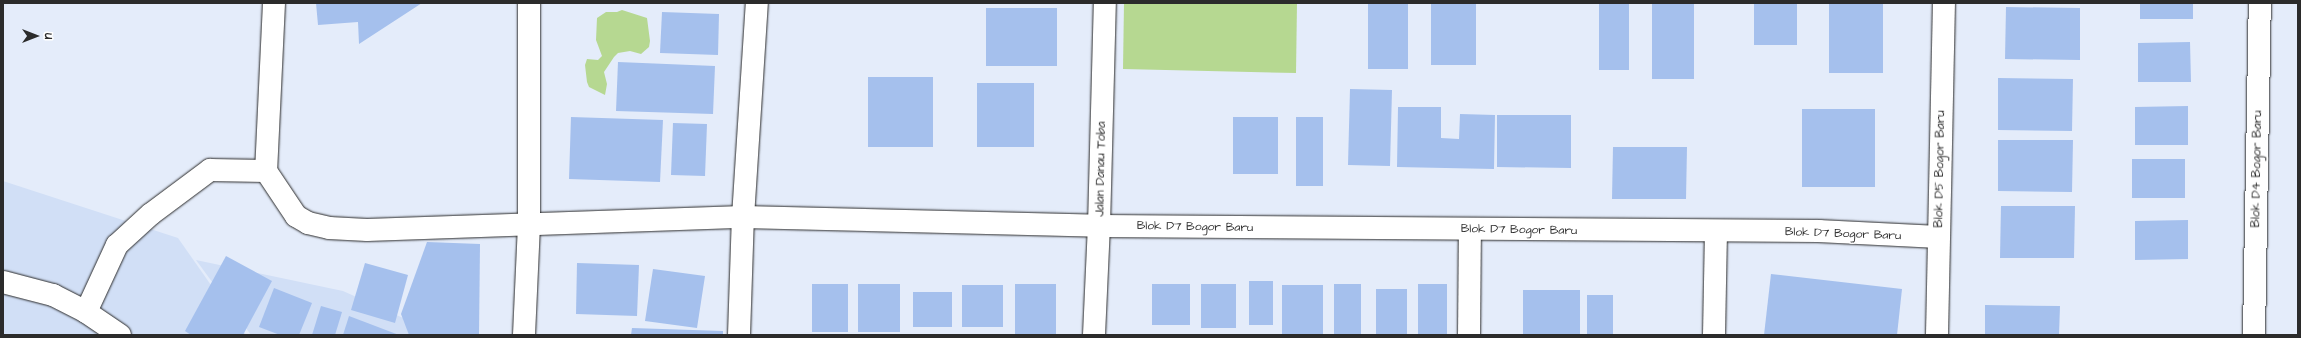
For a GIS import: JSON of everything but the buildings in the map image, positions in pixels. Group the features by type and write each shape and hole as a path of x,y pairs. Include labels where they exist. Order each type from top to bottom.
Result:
{"street":[{"path":"86,312 117,245 167,201 210,170 266,171 274,3"},
{"path":"524,335 529,224 529,3"},
{"path":"739,335 743,217 757,3"},
{"name":"Jalan Danau Toba","path":"1094,335 1099,226 1105,3"},
{"name":"Blok D5 Bogor Baru","path":"1937,335 1944,3"},
{"name":"Blok D4 Bogor Baru","path":"2254,335 2260,3"},
{"name":"Blok D7 Bogor Baru","path":"266,171 296,216 308,223 329,228 367,230 743,217 1099,226 1716,232 1819,231 1938,237"},
{"path":"1469,335 1470,230"},
{"path":"1714,335 1716,232"},
{"path":"3,282 53,295 86,312 120,335"}],"shaded area":[{"path":"3,181 178,238 246,335 3,335"},
{"path":"196,260 343,291 441,335 251,335"}],"green space":[{"path":"1124,3 1297,3 1296,73 1123,69"},
{"path":"622,10 647,18 650,41 649,47 641,54 630,51 618,53 614,57 604,72 607,84 605,95 589,87 585,65 587,59 598,60 602,56 596,40 597,18 606,12 617,12"}]}
